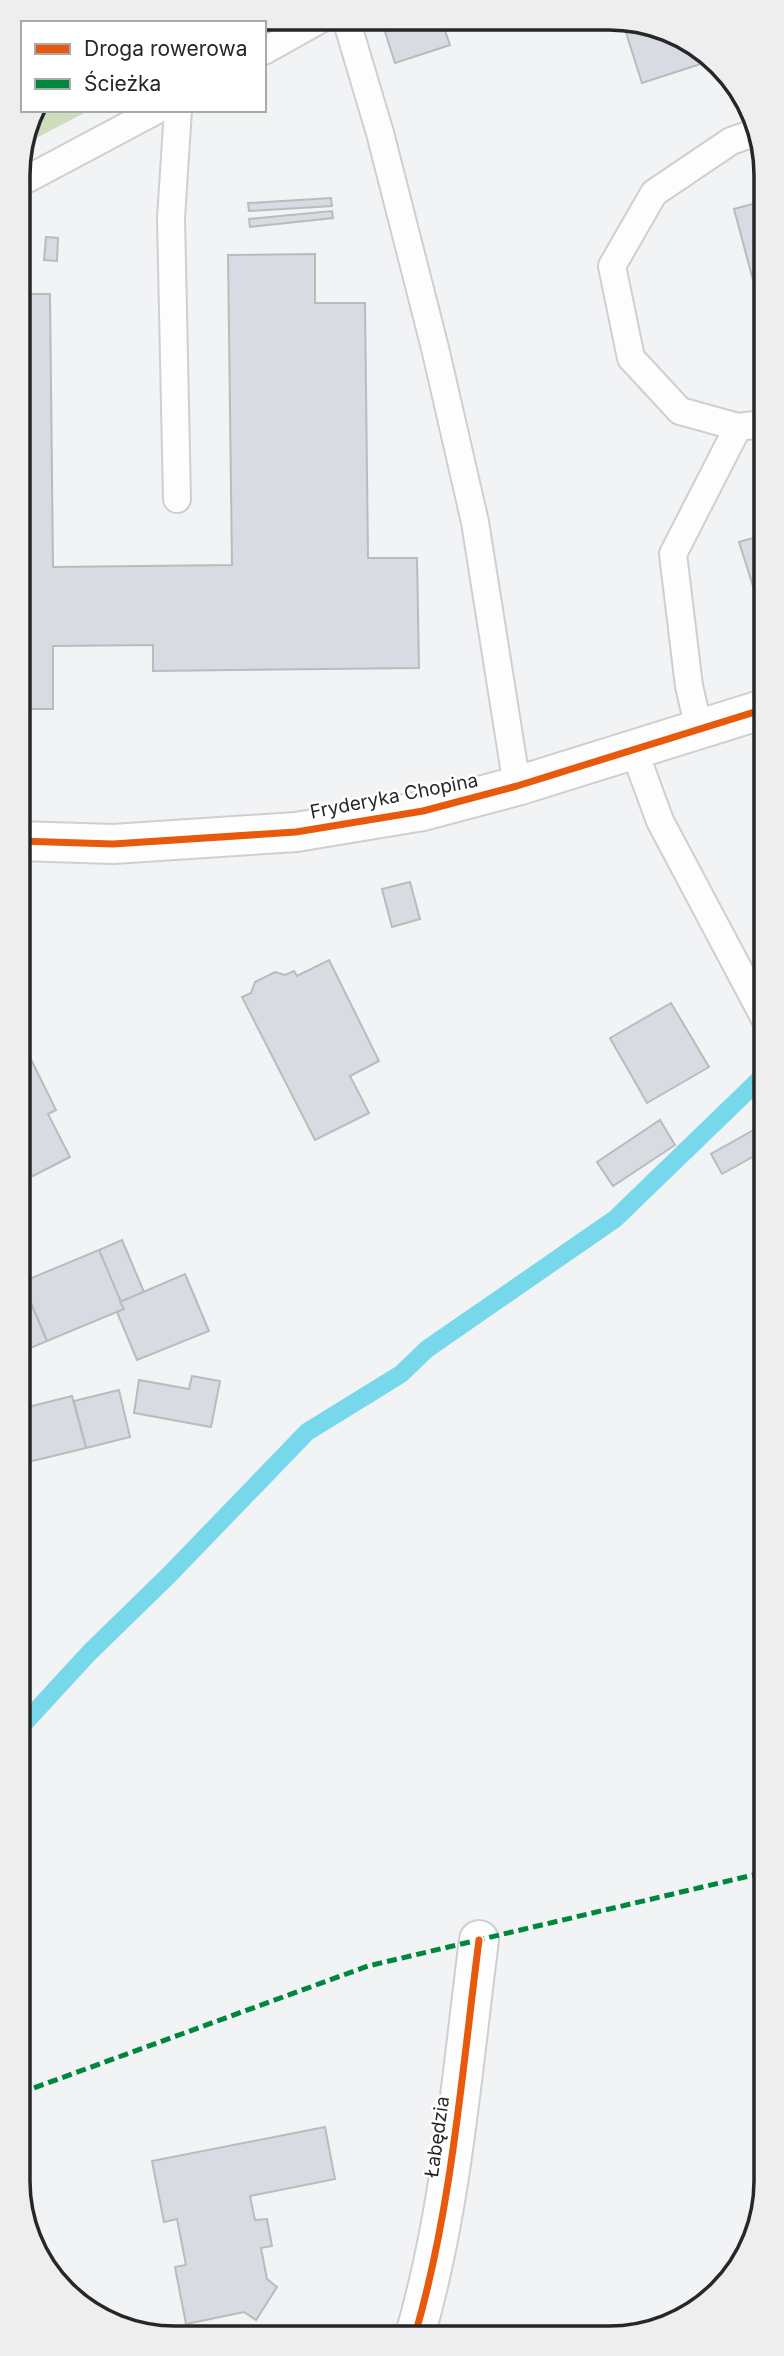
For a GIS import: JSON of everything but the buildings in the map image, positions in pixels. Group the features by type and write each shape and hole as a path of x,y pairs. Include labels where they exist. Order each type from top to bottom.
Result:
{"street":[{"name":"Fryderyka Chopina","path":"30,841 113,844 296,832 423,811 517,786 754,712"},
{"name":"Łabędzia","path":"418,2326 447,2184 479,1940"}],"lane":[{"path":"266,50 303,30"},
{"path":"349,30 387,159 472,509 517,786"},
{"path":"30,178 153,112"},
{"path":"177,499 171,218 178,112"},
{"path":"699,729 689,686 673,554 751,425 680,411 631,358 612,266 654,193 731,141 748,135"},
{"path":"634,750 660,821 754,998"}],"green space":[{"path":"45,112 86,112 35,139"}],"waterway":[{"path":"30,1717 89,1653 169,1575 307,1432 401,1374 427,1349 615,1219 754,1085"}],"marked path":[{"path":"30,2089 368,1966 754,1875"}],"cycle path":[{"path":"30,841 113,844 296,832 423,811 517,786 754,712"},
{"path":"417,2326 447,2189 479,1940"}]}
